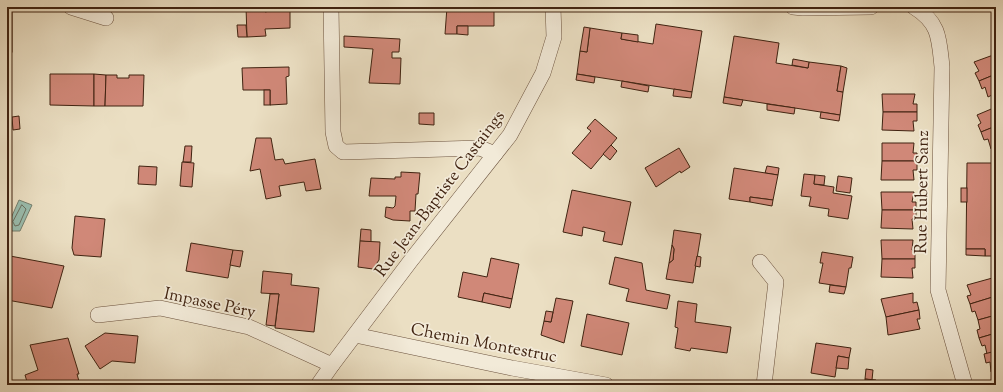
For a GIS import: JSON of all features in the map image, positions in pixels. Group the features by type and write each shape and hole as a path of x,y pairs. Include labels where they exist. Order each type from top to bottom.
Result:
{"street":[{"path":"71,7 106,18"},
{"path":"330,7 333,132 336,146 343,152 480,148 495,154"},
{"name":"Rue Jean-Baptiste Castaings","path":"318,385 412,259 510,135 543,73 554,37 553,7"},
{"path":"793,7 870,7"},
{"name":"Rue Hubert Sanz","path":"914,7 927,15 937,30 940,46 942,67 938,290 965,385"},
{"path":"760,262 776,282 764,385"},
{"name":"Impasse Péry","path":"98,315 160,308 249,327 332,365"},
{"name":"Chemin Montestruc","path":"356,335 512,368 606,385"}],"water":[{"path":"19,200 32,205 20,231 12,231 8,225"}],"building":[{"path":"7,7 12,7 12,52 7,52"},
{"path":"246,7 265,7 265,12 270,10 290,9 290,28 265,29 266,36 247,37"},
{"path":"447,7 494,7 494,26 457,26 457,34 445,34"},
{"path":"656,24 702,31 692,92 577,74 580,51 587,52 590,28 622,33 621,39 653,44"},
{"path":"237,25 246,25 247,37 238,37"},
{"path":"457,26 468,26 468,35 457,34"},
{"path":"584,27 590,28 587,52 580,51"},
{"path":"622,33 638,35 638,42 621,39"},
{"path":"344,36 400,39 399,52 392,52 392,58 401,58 400,84 369,83 373,49 344,47"},
{"path":"734,36 779,43 776,63 808,68 809,62 841,66 837,91 843,92 840,115 724,97"},
{"path":"996,54 996,74 979,81 975,73 979,71 974,62"},
{"path":"793,59 809,62 808,68 792,65"},
{"path":"841,66 847,68 843,92 837,91"},
{"path":"289,67 289,76 286,77 287,104 270,105 270,90 243,90 242,68"},
{"path":"50,74 94,74 94,106 50,105"},
{"path":"94,74 106,75 105,106 94,106"},
{"path":"577,74 595,77 594,83 576,80"},
{"path":"996,74 996,93 988,97 985,87 982,89 979,81"},
{"path":"106,75 117,75 117,78 129,78 129,75 144,75 143,106 105,106"},
{"path":"622,81 649,86 648,92 621,87"},
{"path":"674,89 692,92 691,98 673,96"},
{"path":"264,90 270,90 270,105 264,105"},
{"path":"882,94 915,94 913,104 917,104 917,112 883,112"},
{"path":"724,97 743,100 741,106 723,103"},
{"path":"767,104 795,108 794,114 767,110"},
{"path":"996,107 996,126 981,132 978,125 981,123 977,115"},
{"path":"821,112 840,115 839,121 820,118"},
{"path":"883,112 917,112 917,121 913,121 914,131 882,130"},
{"path":"419,113 434,113 434,125 419,124"},
{"path":"19,116 20,129 13,130 12,117"},
{"path":"595,119 617,138 591,169 572,153 591,131 587,128"},
{"path":"996,126 996,146 991,149 988,139 984,140 981,132"},
{"path":"256,138 271,138 275,160 283,159 285,164 315,159 321,189 306,191 304,182 279,186 281,196 266,199 260,169 250,171"},
{"path":"882,143 914,143 913,153 917,153 917,161 882,161"},
{"path":"611,145 617,151 610,160 603,154"},
{"path":"185,146 192,146 191,162 183,162"},
{"path":"679,148 690,167 681,173 680,171 656,187 645,168"},
{"path":"882,161 917,161 917,170 913,170 914,180 881,180"},
{"path":"182,162 194,163 192,187 180,186"},
{"path":"967,163 996,163 996,256 985,256 985,249 966,249"},
{"path":"139,166 157,167 156,185 138,184"},
{"path":"767,166 779,168 778,175 765,173"},
{"path":"734,168 778,175 773,200 750,197 750,202 729,199"},
{"path":"401,172 420,173 418,194 416,194 415,211 410,211 410,221 393,220 385,217 386,207 393,208 395,206 396,196 369,196 371,178 395,179 395,177 401,177"},
{"path":"804,174 815,175 814,184 834,187 833,193 852,196 848,219 828,216 829,209 809,206 811,197 801,196"},
{"path":"815,175 825,176 824,185 814,184"},
{"path":"838,176 852,178 850,193 836,191"},
{"path":"961,188 967,188 967,202 961,202"},
{"path":"572,190 631,202 622,245 603,241 605,232 583,227 582,236 563,232"},
{"path":"881,192 914,192 912,202 916,202 916,210 882,210"},
{"path":"750,197 773,200 772,206 750,202"},
{"path":"882,210 916,210 916,219 912,219 913,229 881,228"},
{"path":"75,216 105,219 101,257 74,255 72,248"},
{"path":"361,229 371,230 371,242 360,241"},
{"path":"674,230 701,234 693,283 666,279 669,263 673,260 674,249 672,245"},
{"path":"881,240 913,240 912,250 915,251 915,259 882,259"},
{"path":"360,241 380,242 379,260 373,269 358,267"},
{"path":"191,243 233,250 228,278 186,271"},
{"path":"672,245 674,249 673,260 669,263"},
{"path":"7,249 11,250 10,256 64,266 52,308 7,300"},
{"path":"966,249 985,249 985,256 966,255"},
{"path":"233,250 243,251 240,267 230,265"},
{"path":"822,252 853,257 851,268 849,268 846,287 819,283 823,263 820,263"},
{"path":"697,256 701,257 700,267 695,266"},
{"path":"615,257 642,263 646,290 670,295 667,309 626,301 629,289 609,284"},
{"path":"491,258 519,264 512,299 484,293 482,302 458,297 463,272 487,277"},
{"path":"882,259 915,259 915,268 912,268 913,278 881,277"},
{"path":"263,271 292,274 291,285 319,288 314,332 275,328 279,294 261,293"},
{"path":"996,277 996,296 970,304 967,296 971,295 967,285"},
{"path":"830,285 846,287 844,294 829,292"},
{"path":"484,293 512,299 510,308 482,302"},
{"path":"913,293 913,303 917,302 919,310 886,317 881,299"},
{"path":"270,294 279,294 275,326 266,325"},
{"path":"996,296 996,315 978,320 975,311 972,312 970,304"},
{"path":"556,298 573,301 564,343 541,335 544,321 551,322"},
{"path":"678,301 697,304 695,322 731,327 727,353 691,348 690,351 675,348 678,328 675,327"},
{"path":"919,310 920,319 917,319 920,329 888,335 886,317"},
{"path":"546,311 553,312 551,322 544,321"},
{"path":"587,314 629,323 622,355 581,346"},
{"path":"996,315 996,333 979,338 977,330 980,329 978,320"},
{"path":"105,333 138,336 135,363 112,361 100,369 85,346"},
{"path":"996,333 996,351 987,354 985,345 982,346 979,338"},
{"path":"68,338 79,374 77,374 80,385 28,385 25,375 38,370 30,345"},
{"path":"816,343 851,348 849,358 838,356 835,377 811,373"},
{"path":"996,351 996,371 991,372 990,362 986,363 984,354"},
{"path":"838,356 849,358 848,369 836,368"},
{"path":"7,367 13,385 7,385"},
{"path":"866,369 873,370 872,380 865,379"},
{"path":"865,379 876,380 876,385 865,385"}]}
